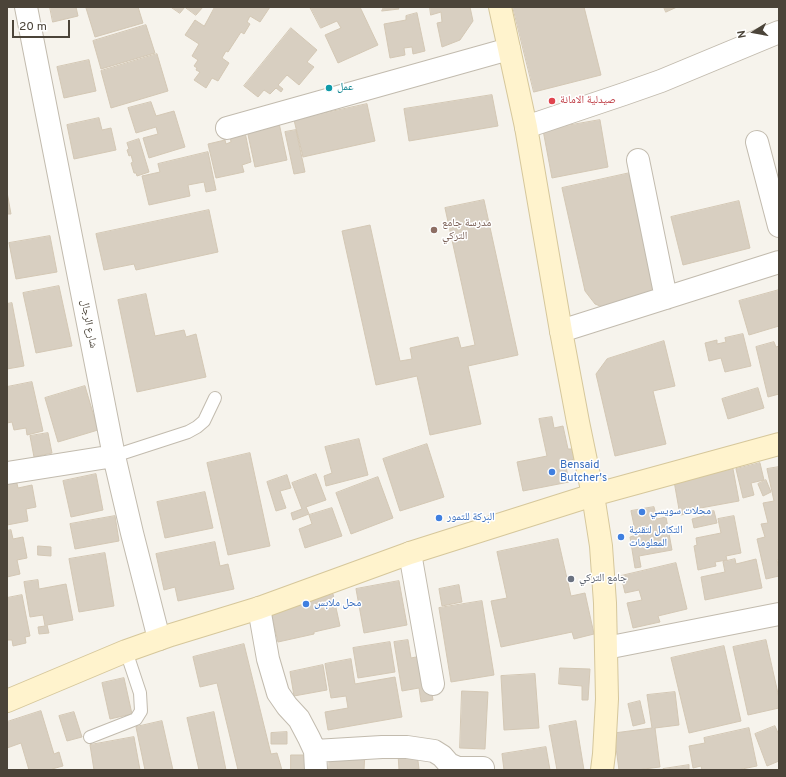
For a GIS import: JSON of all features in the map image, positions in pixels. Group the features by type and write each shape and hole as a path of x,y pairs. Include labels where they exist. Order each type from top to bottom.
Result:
{"main road":[{"path":"500,7 526,127 561,331 593,495 601,546 605,603 607,699 602,770"},
{"path":"7,702 126,651 159,639 259,608 410,553 593,495 779,444"}],"street":[{"name":"شارع الرجال","path":"26,7 114,456 159,639"},
{"path":"526,127 660,81 779,32"},
{"path":"227,128 510,49"},
{"path":"757,142 779,226"},
{"path":"638,160 666,298"},
{"path":"561,331 779,262"},
{"path":"7,473 114,456"},
{"path":"410,553 433,684"},
{"path":"259,608 268,659 278,693 299,719 309,738 316,761 382,747 407,747 434,750 449,764 458,768 483,768"},
{"path":"606,648 779,614"}],"lane":[{"path":"114,456 188,432 197,427 204,421 215,398"},
{"path":"90,738 136,719 141,711 140,693 126,651"}],"building":[{"path":"50,7 76,7 78,16 53,22"},
{"path":"138,7 143,23 95,37 86,8"},
{"path":"171,7 185,7 180,13"},
{"path":"185,7 203,7 196,15"},
{"path":"215,7 270,7 260,22 250,16 247,22 250,24 244,34 241,32 228,52 226,51 222,58 229,63 218,81 212,78 206,88 194,80 200,72 196,70 197,68 194,66 198,60 192,56 199,44 185,35 195,20 204,26"},
{"path":"310,7 360,7 378,45 338,63 325,35 341,28 337,21 321,28"},
{"path":"384,7 398,7 399,9 382,11"},
{"path":"430,7 470,7 473,21 460,40 442,47 437,23 442,22 441,12 431,15"},
{"path":"513,7 584,7 601,75 534,92"},
{"path":"664,7 677,7 666,12"},
{"path":"417,13 425,51 413,54 412,47 404,48 405,55 390,58 384,24 406,20 406,16"},
{"path":"146,25 155,53 101,69 93,41"},
{"path":"291,28 317,50 307,62 314,67 299,85 287,75 278,85 283,89 281,92 276,88 270,94 264,90 258,97 244,86"},
{"path":"157,54 168,91 111,108 101,71"},
{"path":"89,60 96,91 64,98 57,67"},
{"path":"492,95 498,126 409,141 404,109"},
{"path":"151,102 156,116 174,111 185,147 149,158 143,138 158,134 156,127 136,133 128,108"},
{"path":"367,104 375,141 303,157 294,120"},
{"path":"99,118 102,130 111,128 116,150 74,159 67,125"},
{"path":"600,120 608,167 552,178 543,130"},
{"path":"279,123 287,160 255,167 247,130"},
{"path":"296,130 305,172 294,174 285,132"},
{"path":"245,132 251,162 242,165 244,172 216,178 208,144 225,140 226,144 231,142 230,136"},
{"path":"139,139 149,172 137,176 136,173 134,173 131,163 133,162 131,155 129,156 127,150 129,149 127,143"},
{"path":"208,152 216,190 206,192 204,182 188,185 190,196 149,205 142,176 160,172 158,164"},
{"path":"630,173 655,296 605,308 595,304 585,291 562,188"},
{"path":"7,192 11,214 7,214"},
{"path":"484,200 518,355 468,366 481,424 430,435 417,376 376,385 342,231 370,225 400,361 412,359 410,348 458,337 461,348 475,345 445,208"},
{"path":"739,201 750,248 683,265 671,217"},
{"path":"209,210 218,252 136,270 134,264 104,270 96,234"},
{"path":"50,236 57,272 16,279 9,243"},
{"path":"59,286 72,346 36,353 23,293"},
{"path":"779,290 779,326 749,335 739,301"},
{"path":"146,294 155,336 184,330 186,337 196,334 206,377 137,392 118,300"},
{"path":"12,303 24,366 7,369 7,304"},
{"path":"743,334 751,366 725,372 721,358 709,361 705,343 717,340 717,344 726,342 725,338"},
{"path":"664,341 675,386 653,391 666,444 615,456 596,374 607,359"},
{"path":"774,342 776,347 779,346 779,394 768,397 756,347"},
{"path":"32,382 43,431 27,435 26,428 14,430 12,422 7,423 7,387"},
{"path":"85,386 98,430 58,442 45,398"},
{"path":"758,388 764,408 728,419 722,399"},
{"path":"552,417 554,428 563,426 568,449 573,449 575,459 565,461 569,482 523,491 517,462 547,456 539,419"},
{"path":"48,433 52,453 34,457 30,436"},
{"path":"359,439 368,475 326,486 324,476 332,473 325,447"},
{"path":"427,444 444,497 400,511 383,459"},
{"path":"250,453 270,546 228,555 207,463"},
{"path":"760,463 764,480 751,483 754,495 743,498 736,469"},
{"path":"779,467 779,559 777,560 779,576 766,579 757,539 765,537 761,524 768,523 763,503 774,501 767,469"},
{"path":"733,469 739,501 695,509 695,513 680,515 674,481"},
{"path":"96,474 103,510 71,517 63,481"},
{"path":"316,474 326,500 306,507 309,514 293,520 291,513 302,509 292,483"},
{"path":"287,475 291,488 280,491 286,508 276,511 267,482"},
{"path":"378,477 393,518 351,534 336,493"},
{"path":"16,479 18,488 32,485 36,507 26,509 28,521 7,525 7,481"},
{"path":"766,480 771,492 763,496 758,484"},
{"path":"205,492 213,528 165,538 157,502"},
{"path":"654,507 657,519 666,517 672,550 639,556 641,567 635,568 630,537 636,535 631,511"},
{"path":"332,508 342,536 305,548 299,529 312,524 309,515"},
{"path":"714,511 717,523 694,528 692,519 704,516 704,513"},
{"path":"115,516 119,541 75,549 70,524"},
{"path":"734,516 741,553 726,556 727,560 715,562 716,566 698,570 694,546 697,545 696,538 721,533 718,519"},
{"path":"11,530 13,539 23,537 27,558 17,560 20,574 7,577 7,531"},
{"path":"558,539 571,596 585,593 594,634 574,639 572,632 501,647 491,601 507,598 497,552"},
{"path":"215,542 220,566 228,564 234,589 178,601 175,587 164,590 156,554"},
{"path":"38,546 51,547 51,556 38,555"},
{"path":"105,553 114,606 79,612 69,559"},
{"path":"735,559 736,564 756,559 762,588 705,600 701,577 725,572 723,562"},
{"path":"676,563 687,609 658,616 660,622 633,628 627,603 642,600 639,590 625,593 621,576"},
{"path":"38,580 39,589 66,584 73,620 47,625 49,633 39,634 38,627 45,626 43,615 30,617 24,582"},
{"path":"399,581 407,625 364,633 356,589"},
{"path":"459,585 462,602 442,606 439,589"},
{"path":"333,594 340,626 314,632 314,634 278,642 270,608"},
{"path":"22,595 30,636 25,637 26,643 13,646 12,640 7,640 7,598"},
{"path":"482,601 494,675 451,682 439,608"},
{"path":"408,640 411,658 426,655 433,700 421,702 419,688 402,691 394,642"},
{"path":"766,640 779,698 779,708 748,715 733,647"},
{"path":"390,642 395,672 358,678 353,648"},
{"path":"244,644 271,754 277,753 282,770 238,770 217,683 200,687 193,657"},
{"path":"724,646 741,721 689,733 671,658"},
{"path":"351,659 355,684 395,677 402,717 328,730 325,712 348,708 346,696 331,698 325,664"},
{"path":"323,665 327,690 294,696 290,672"},
{"path":"560,668 590,669 588,700 582,700 582,686 559,684"},
{"path":"535,674 539,728 504,730 501,676"},
{"path":"124,678 132,714 110,719 102,683"},
{"path":"462,691 488,692 485,749 460,748"},
{"path":"675,692 679,725 655,728 660,767 636,770 619,770 614,733 652,728 647,695"},
{"path":"640,701 645,723 633,726 628,704"},
{"path":"41,711 54,754 59,752 63,766 52,770 29,770 21,743 7,748 7,722"},
{"path":"74,712 82,737 67,741 59,716"},
{"path":"214,712 226,770 199,770 187,718"},
{"path":"162,721 173,770 145,770 136,727"},
{"path":"576,721 584,770 557,770 549,726"},
{"path":"775,726 779,735 779,761 767,766 755,734"},
{"path":"749,728 757,766 737,770 702,770 701,766 693,768 689,746 705,743 704,738"},
{"path":"287,732 287,744 271,744 271,733"},
{"path":"134,737 140,770 94,770 90,745"},
{"path":"546,747 550,770 504,770 502,754"},
{"path":"330,752 365,753 364,770 329,770"},
{"path":"417,753 419,769 399,770 398,754"},
{"path":"291,755 309,755 309,770 291,770"},
{"path":"689,765 689,770 663,770 663,769"}],"place":[{"name":"عمل","path":"329,88"},
{"name":"صيدلية الامانة","path":"552,101"},
{"name":"مدرسة جامع التركي","path":"434,230"},
{"name":"Bensaid Butcher's","path":"552,472"},
{"name":"محلات سويسي","path":"642,512"},
{"name":"البركة للتمور","path":"439,518"},
{"name":"التكامل لتقنية المعلومات","path":"621,537"},
{"name":"جامع التركي","path":"571,579"},
{"name":"محل ملابس","path":"306,604"}]}
